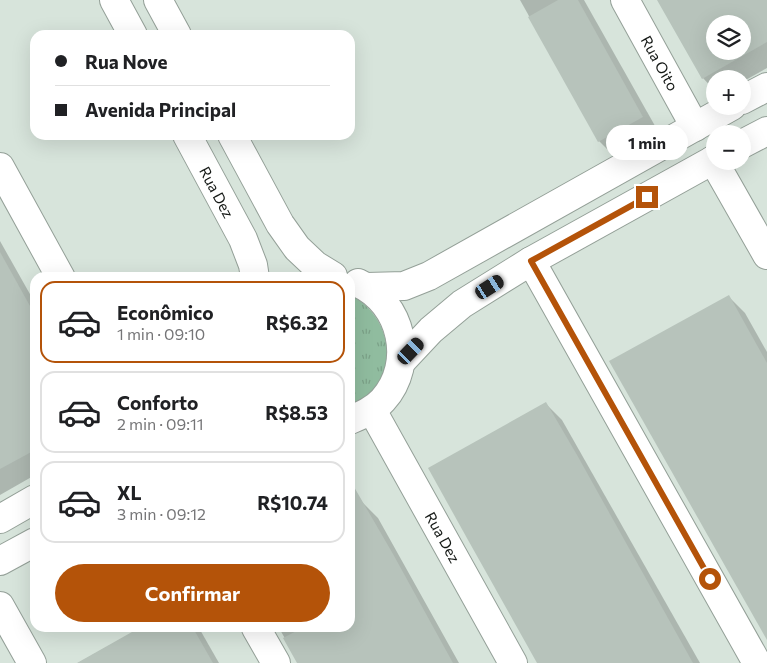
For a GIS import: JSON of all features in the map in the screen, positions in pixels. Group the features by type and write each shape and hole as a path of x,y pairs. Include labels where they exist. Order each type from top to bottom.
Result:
{"street":[{"path":"114,0 130,30"},
{"path":"158,0 174,30"},
{"name":"Rua Oito","path":"625,0 695,127"},
{"path":"751,95 767,87"},
{"path":"355,281 404,286 430,276 716,115"},
{"path":"751,139 767,131"},
{"name":"Rua Dez","path":"190,140 243,239 254,272"},
{"path":"235,140 280,224 298,248 315,264 329,272"},
{"path":"401,362 431,330 462,304 531,261 706,164"},
{"path":"0,167 58,272"},
{"path":"720,170 767,255"},
{"path":"531,261 757,663"},
{"path":"355,286 383,301 395,319 401,340 401,362 395,381 384,400 361,415"},
{"name":"Rua Dez","path":"361,415 514,663"},
{"path":"0,519 30,502"},
{"path":"0,561 30,545"},
{"path":"0,606 32,663"},
{"path":"258,632 276,663"}],"green space":[{"path":"355,298 371,311 378,321 384,333 387,346 385,372 379,384 366,398 355,406"}],"building":[{"path":"558,0 578,0 643,117 598,142 528,17"},
{"path":"657,0 767,0 767,42 751,51 751,15 706,15 706,60 735,60 718,70 706,70 706,77 702,79"},
{"path":"0,252 30,306 30,453 0,469"},
{"path":"729,295 767,363 767,640 609,361"},
{"path":"546,402 693,663 537,663 428,468"},
{"path":"355,489 453,663 297,663 283,638 294,632 355,632"},
{"path":"132,632 195,632 213,663 77,663"}],"route":[{"path":"647,197 531,261 710,579"}]}
